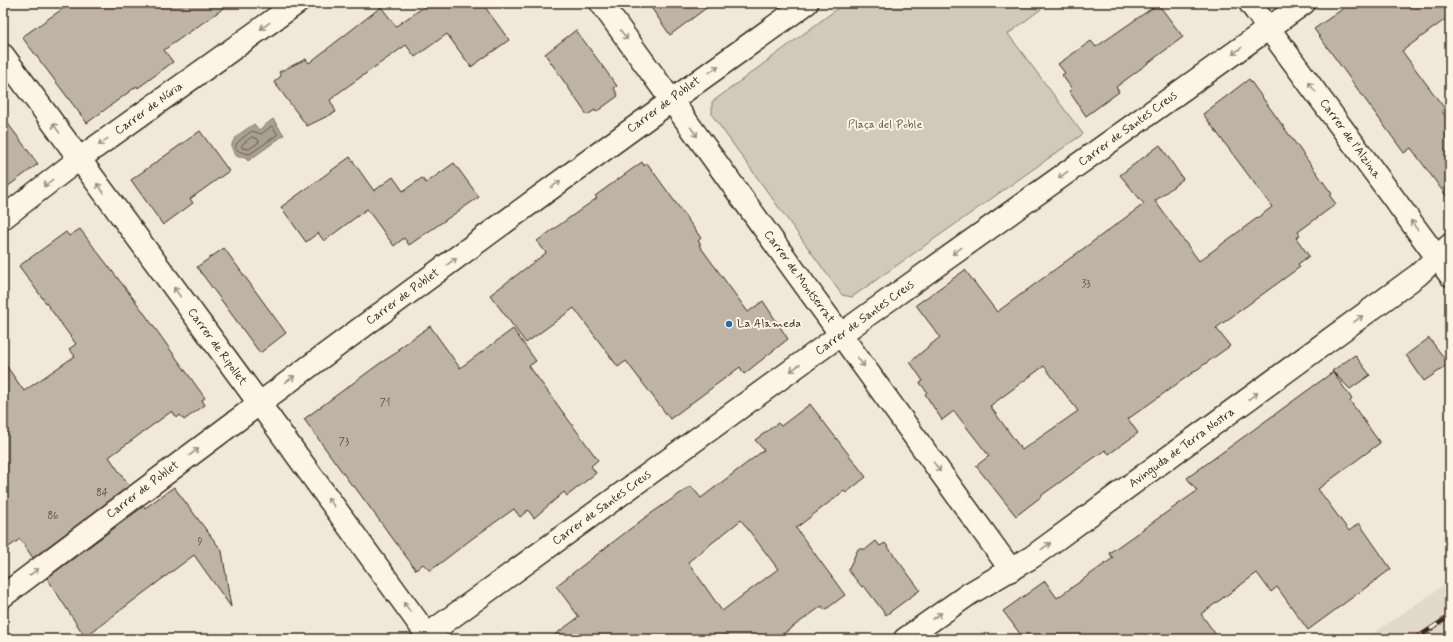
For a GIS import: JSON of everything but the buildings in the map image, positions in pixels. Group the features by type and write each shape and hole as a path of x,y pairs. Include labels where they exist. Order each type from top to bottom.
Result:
{"street":[{"name":"Carrer de Núria","path":"3,218 79,159 297,3"},
{"name":"Carrer de Montserrat","path":"601,3 1011,570"},
{"name":"Carrer de Poblet","path":"3,596 259,402 671,100 807,3"},
{"name":"Carrer de l'Alzina","path":"1250,3 1444,251 1450,274"},
{"name":"Carrer de Santes Creus","path":"429,637 841,335 1304,3"},
{"name":"Carrer de Ripollet","path":"3,55 259,402 429,637"},
{"name":"Avinguda de Terra Nostra","path":"905,639 969,594 1032,557 1418,275 1444,251"}],"shaded area":[{"path":"1450,581 1450,639 1365,639"}],"green space":[{"name":"Plaça del Poble","path":"845,3 1049,3 1008,34 1083,134 852,297 842,295 712,115 712,102"}],"water":[{"path":"273,119 284,135 248,161 245,157 240,157 234,153 232,144 242,132 254,124 259,130"}],"railway":[{"path":"1415,639 1450,616"}],"place":[{"name":"La Alameda","path":"729,324"}]}
